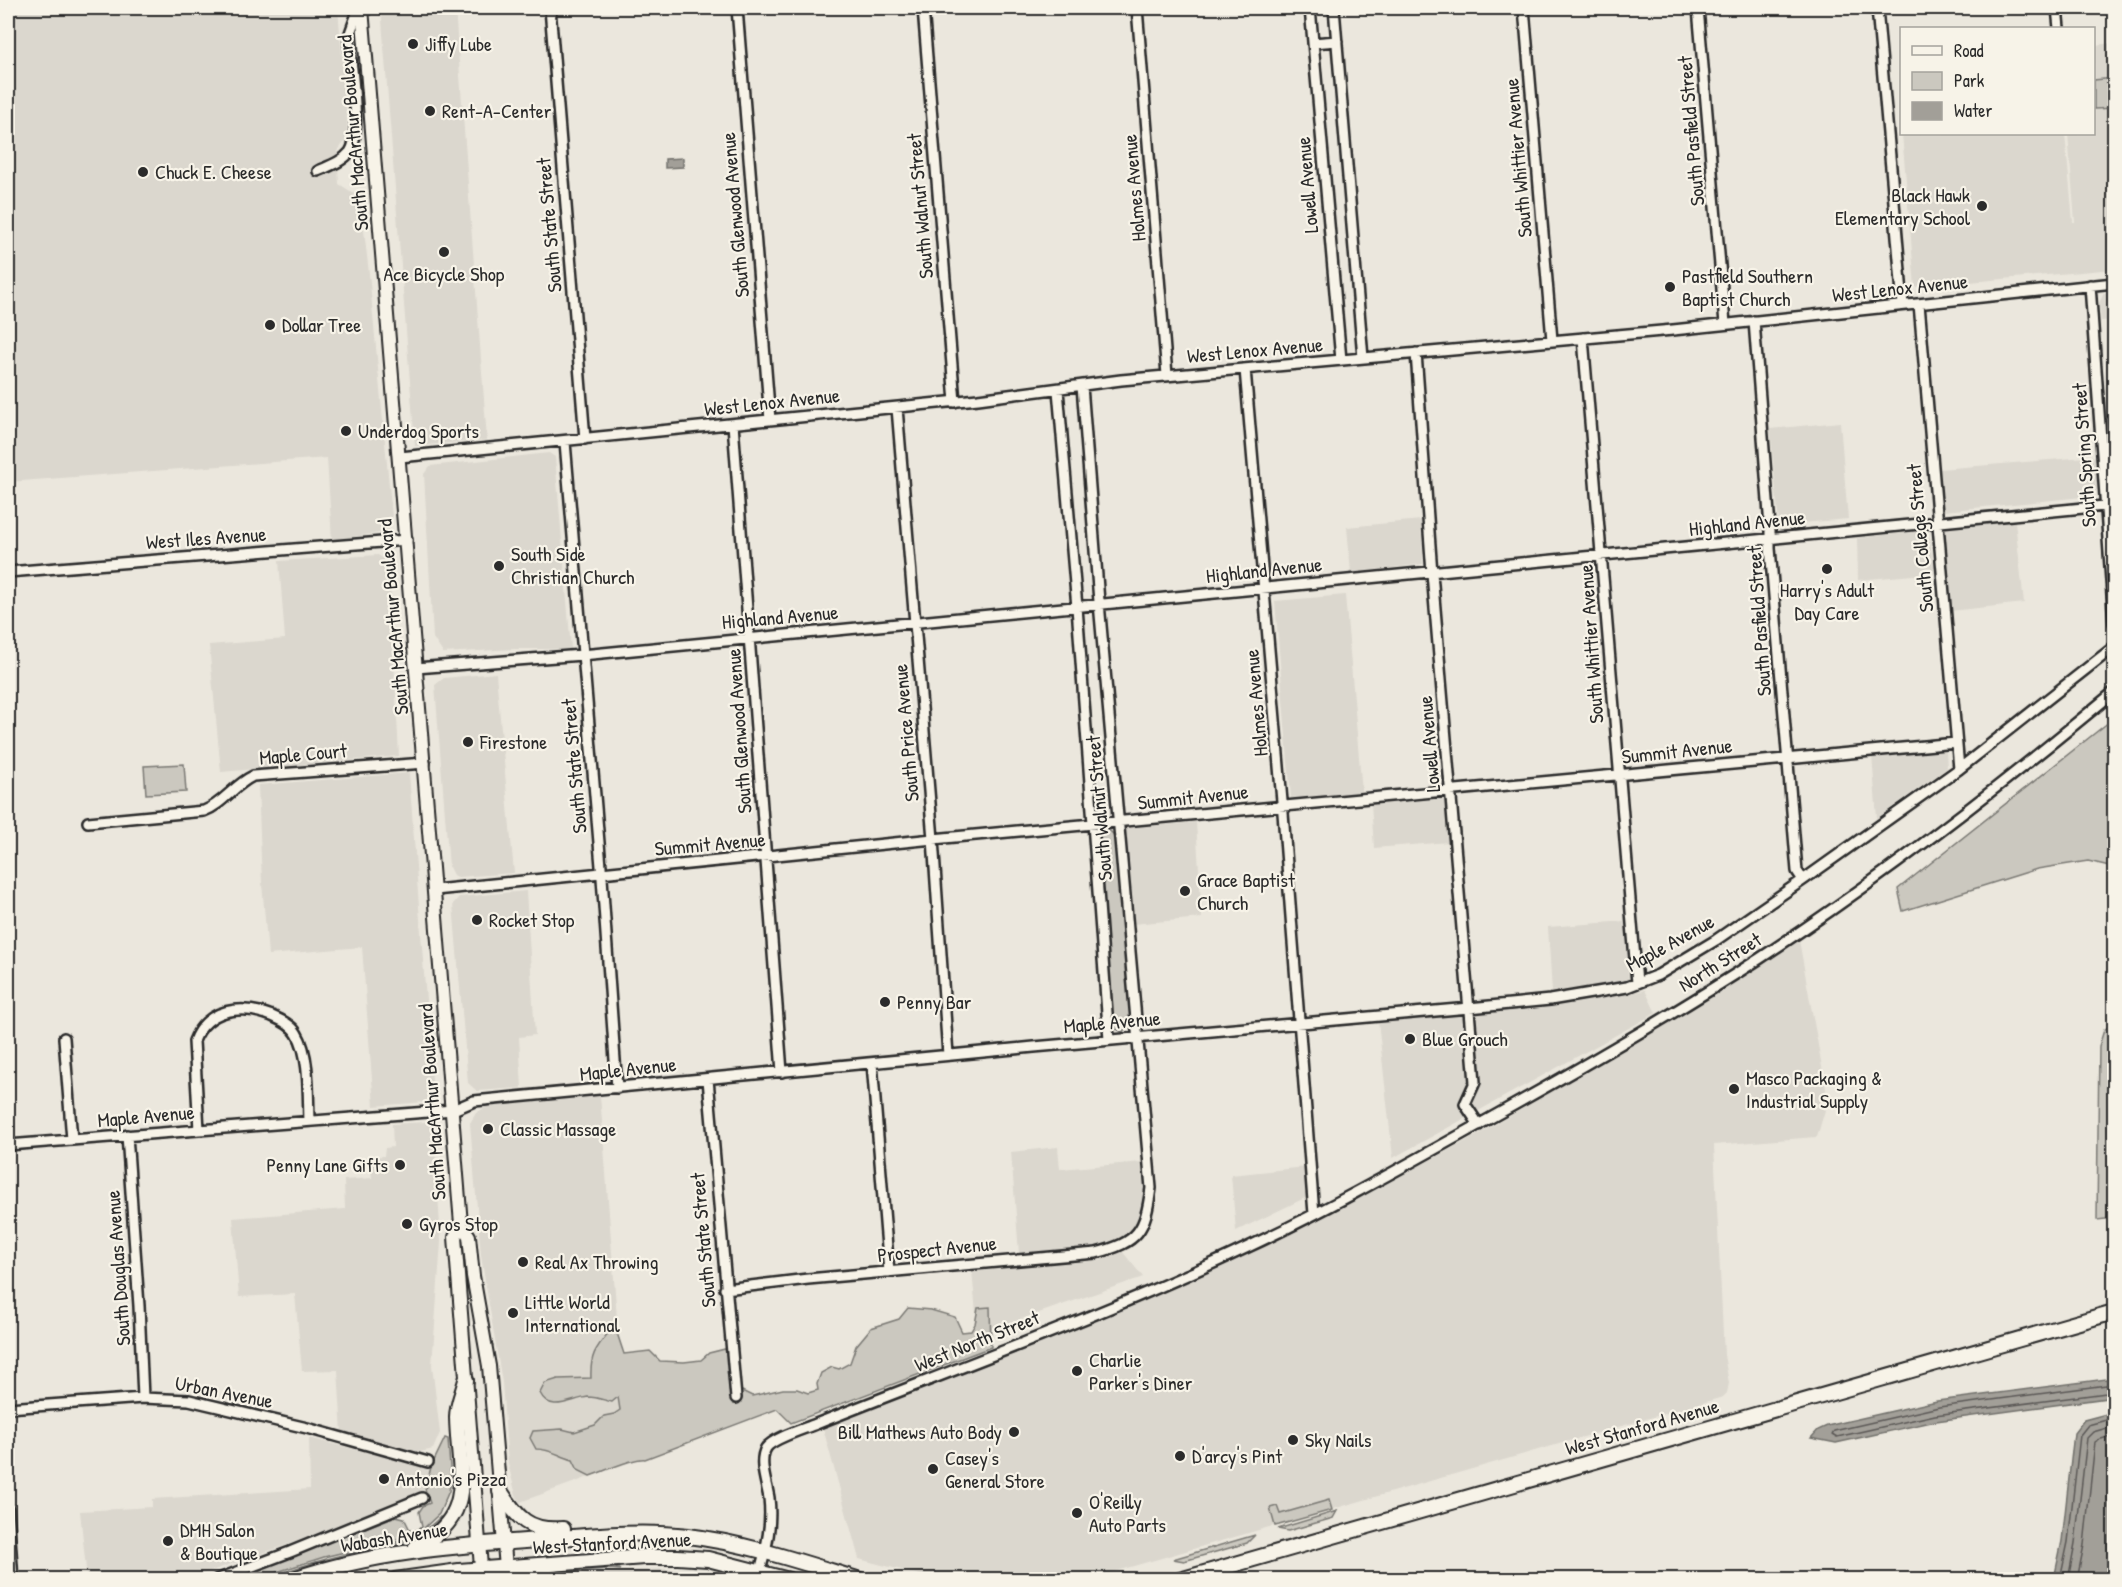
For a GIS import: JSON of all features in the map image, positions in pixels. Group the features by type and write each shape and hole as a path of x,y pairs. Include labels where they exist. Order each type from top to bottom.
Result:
{"main road":[{"name":"South MacArthur Boulevard","path":"360,8 407,540 453,1110 461,1224 455,1237 481,1575"},
{"name":"South MacArthur Boulevard","path":"461,1224 470,1236 473,1276 489,1366 506,1574"},
{"name":"West Stanford Avenue","path":"1180,1580 2115,1312"},
{"path":"394,1553 414,1548 439,1533 453,1517 458,1505 462,1477 457,1414 466,1380"},
{"path":"500,1491 519,1517 540,1529 608,1525 623,1533"},
{"name":"West Stanford Avenue","path":"504,1542 623,1533 689,1536 765,1552 860,1580"},
{"name":"Wabash Avenue","path":"291,1580 394,1553 504,1542"},
{"name":"West Stanford Avenue","path":"506,1574 555,1564 644,1557 678,1557 708,1559 789,1580"},
{"path":"535,1580 555,1564"},
{"path":"395,1580 506,1574"}],"street":[{"path":"318,171 343,158 354,144 356,129 349,42 350,33 360,8"},
{"name":"South State Street","path":"550,8 585,439"},
{"name":"South Glenwood Avenue","path":"736,8 770,420"},
{"name":"South Walnut Street","path":"923,8 954,402"},
{"name":"Holmes Avenue","path":"1137,8 1167,370"},
{"name":"Lowell Avenue","path":"1310,8 1341,360"},
{"path":"1334,8 1363,358"},
{"name":"South Whittier Avenue","path":"1524,8 1552,340"},
{"name":"South Pasfield Street","path":"1698,8 1725,324"},
{"path":"1877,8 1903,305"},
{"path":"2057,8 2059,27"},
{"path":"1313,43 1337,41"},
{"name":"West Lenox Avenue","path":"400,458 954,402 1058,390 1167,370 1245,369 1583,338 2115,283"},
{"name":"South Spring Street","path":"2090,285 2110,505 2115,623"},
{"name":"South College Street","path":"1919,304 1959,769"},
{"name":"South Pasfield Street","path":"1754,321 1787,759 1797,871 1803,880"},
{"name":"South Whittier Avenue","path":"1583,338 1637,983"},
{"name":"Lowell Avenue","path":"1416,353 1475,1082 1465,1104 1479,1125"},
{"name":"Holmes Avenue","path":"1245,369 1314,1214"},
{"name":"South Walnut Street","path":"1082,386 1151,1188 1142,1226"},
{"name":"South Walnut Street","path":"1058,390 1077,606 1109,1040"},
{"name":"South Price Avenue","path":"897,408 916,622 948,1055"},
{"name":"South Glenwood Avenue","path":"733,424 782,1072"},
{"name":"South State Street","path":"565,442 617,1088"},
{"name":"Highland Avenue","path":"416,668 582,655 2110,505"},
{"name":"West Iles Avenue","path":"8,572 407,540"},
{"name":"Maple Avenue","path":"8,1145 453,1110 474,1101 1469,1008 1614,991 1658,975 1716,940 1959,769 2115,646"},
{"name":"North Street","path":"1314,1214 1479,1125 1640,1033 1777,947 1959,817 2030,763 2115,692"},
{"name":"Summit Avenue","path":"435,890 933,839 1956,743"},
{"name":"Maple Court","path":"88,822 204,811 212,808 238,785 253,776 425,763"},
{"path":"199,1130 194,1041 208,1019 239,1009 258,1011 279,1019 298,1036 304,1057 309,1121"},
{"path":"64,1038 72,1140"},
{"path":"872,1063 889,1272"},
{"name":"South State Street","path":"708,1079 736,1398"},
{"name":"South Douglas Avenue","path":"127,1135 143,1398"},
{"name":"West North Street","path":"760,1571 769,1536 770,1519 763,1467 764,1456 766,1448 773,1443 1208,1266 1314,1214"},
{"name":"Prospect Avenue","path":"725,1289 1096,1253 1128,1242 1142,1226"},
{"name":"Urban Avenue","path":"8,1408 143,1398 189,1400 307,1428 428,1462"},
{"path":"216,1580 422,1498"},
{"path":"8,1509 13,1580"}],"shaded area":[{"path":"8,8 338,8 348,132 337,152 339,184 355,194 361,205 392,517 387,532 332,540 327,458 8,482"},
{"path":"381,8 455,8 487,440 415,446"},
{"path":"2114,43 2114,269 1915,287 1902,135 2065,135 2073,222 2075,222 2068,135 2095,135 2095,45"},
{"path":"2114,292 2114,320 2101,321 2099,303 2104,293"},
{"path":"1840,422 1848,519 1779,525 1770,429"},
{"path":"549,453 555,457 571,649 443,653 433,638 424,474 430,466"},
{"path":"2098,456 2099,486 2093,496 1944,511 1940,469"},
{"path":"1421,520 1423,564 1351,573 1347,527"},
{"path":"2015,521 2024,603 1950,611 1942,528"},
{"path":"1928,530 1935,573 1858,580 1857,538"},
{"path":"378,555 389,563 399,756 221,772 209,645 285,639 279,561"},
{"path":"1345,595 1362,792 1291,798 1275,601"},
{"path":"496,673 514,873 458,877 453,875 449,867 435,685 444,678"},
{"path":"1946,750 1947,768 1877,818 1872,756"},
{"path":"409,773 433,1093 425,1102 374,1106 362,947 268,955 258,785"},
{"path":"1439,798 1444,800 1449,842 1374,848 1371,803"},
{"path":"1196,822 1202,918 1132,924 1124,828"},
{"path":"526,891 535,1035 519,1037 522,1088 477,1091 468,1083 453,904 459,897"},
{"path":"1625,921 1629,981 1552,992 1548,927"},
{"path":"1799,940 1828,1100 1817,1137 1714,1145 1724,1355 1729,1383 1727,1393 1723,1397 1085,1580 936,1579 859,1559 823,1428 1168,1291 1321,1218 1477,1135 1663,1027"},
{"path":"1645,990 1656,1013 1393,1158 1378,1021 1582,1002"},
{"path":"600,1095 628,1463 520,1502 508,1464 502,1382 481,1256 470,1123 476,1113 486,1107"},
{"path":"427,1122 434,1129 441,1242 432,1365 440,1433 433,1449 420,1452 342,1433 338,1370 302,1371 295,1294 239,1297 233,1218 345,1209 344,1180 372,1178 370,1157 384,1156 385,1148 393,1147 392,1124"},
{"path":"1058,1147 1060,1169 1143,1162 1145,1187 1141,1214 1138,1224 1128,1236 1115,1243 1094,1248 1019,1253 1011,1152"},
{"path":"1306,1167 1309,1196 1236,1231 1231,1175"},
{"path":"1122,1251 1143,1277 978,1334 972,1271 1100,1260"},
{"path":"309,1438 430,1468 423,1492 321,1533 188,1579 87,1579 80,1511 152,1507 152,1499 310,1489"},
{"path":"660,1569 698,1571 739,1579 554,1579 580,1574"}],"green space":[{"path":"2114,78 2114,108 2095,109 2095,80"},
{"path":"2114,718 2114,867 2088,861 2037,869 1903,911 1898,889"},
{"path":"184,764 186,792 146,794 144,766"},
{"path":"1106,830 1114,835 1131,1019 1123,1032 1116,1029 1112,1017 1099,838"},
{"path":"2114,1023 2114,1218 2097,1220 2099,1046 2104,1030"},
{"path":"990,1307 991,1347 791,1423 777,1409 645,1459 626,1462 590,1476 578,1470 573,1460 551,1451 536,1449 530,1438 533,1431 562,1429 574,1432 595,1425 604,1416 620,1410 618,1397 612,1402 588,1397 555,1404 549,1403 540,1393 545,1383 558,1379 591,1378 594,1353 609,1332 617,1333 624,1354 650,1351 660,1361 701,1360 709,1353 725,1349 730,1360 732,1383 752,1396 783,1389 797,1389 808,1393 818,1390 817,1384 821,1373 832,1367 839,1369 850,1363 856,1346 871,1328 899,1319 908,1308 931,1310 955,1317 962,1332 971,1331 978,1308"},
{"path":"445,1438 448,1439 451,1481 449,1491 439,1514 424,1528 398,1539 324,1557 255,1579 234,1579 396,1516 404,1518 411,1532 422,1527 419,1512 423,1506 430,1503 425,1489 430,1483 428,1479 431,1467"},
{"path":"1329,1500 1332,1510 1275,1526 1270,1508 1277,1506 1280,1514"},
{"path":"1337,1511 1333,1518 1288,1531 1278,1529"},
{"path":"440,1517 442,1518 432,1527 409,1540 263,1579 319,1561 406,1539 418,1534"},
{"path":"1255,1535 1247,1543 1184,1561 1173,1559"},
{"path":"613,1566 620,1570 579,1571 544,1580 569,1571"}],"water":[{"path":"683,158 683,167 665,168 665,159"},
{"path":"2114,1378 2114,1397 1936,1421 1836,1443 1811,1438 1818,1430 1827,1426 1937,1401"},
{"path":"2114,1412 2114,1579 2054,1579 2062,1541 2074,1433 2084,1420"}],"place":[{"name":"Jiffy Lube","path":"413,44"},
{"name":"Rent-A-Center","path":"430,111"},
{"name":"Chuck E. Cheese","path":"143,172"},
{"name":"Black Hawk Elementary School","path":"1982,206"},
{"name":"Ace Bicycle Shop","path":"444,252"},
{"name":"Pastfield Southern Baptist Church","path":"1670,287"},
{"name":"Dollar Tree","path":"270,325"},
{"name":"Underdog Sports","path":"346,431"},
{"name":"South Side Christian Church","path":"499,566"},
{"name":"Harry's Adult Day Care","path":"1827,569"},
{"name":"Firestone","path":"468,742"},
{"name":"Grace Baptist Church","path":"1185,891"},
{"name":"Rocket Stop","path":"477,920"},
{"name":"Penny Bar","path":"885,1002"},
{"name":"Blue Grouch","path":"1410,1039"},
{"name":"Masco Packaging & Industrial Supply","path":"1734,1089"},
{"name":"Classic Massage","path":"488,1129"},
{"name":"Penny Lane Gifts","path":"400,1165"},
{"name":"Gyros Stop","path":"407,1224"},
{"name":"Real Ax Throwing","path":"523,1262"},
{"name":"Little World International","path":"513,1313"},
{"name":"Charlie Parker's Diner","path":"1077,1371"},
{"name":"Bill Mathews Auto Body","path":"1014,1432"},
{"name":"Sky Nails","path":"1293,1440"},
{"name":"D'arcy's Pint","path":"1180,1456"},
{"name":"Casey's General Store","path":"933,1469"},
{"name":"Antonio's Pizza","path":"384,1479"},
{"name":"O'Reilly Auto Parts","path":"1077,1513"},
{"name":"DMH Salon & Boutique","path":"168,1541"}]}
